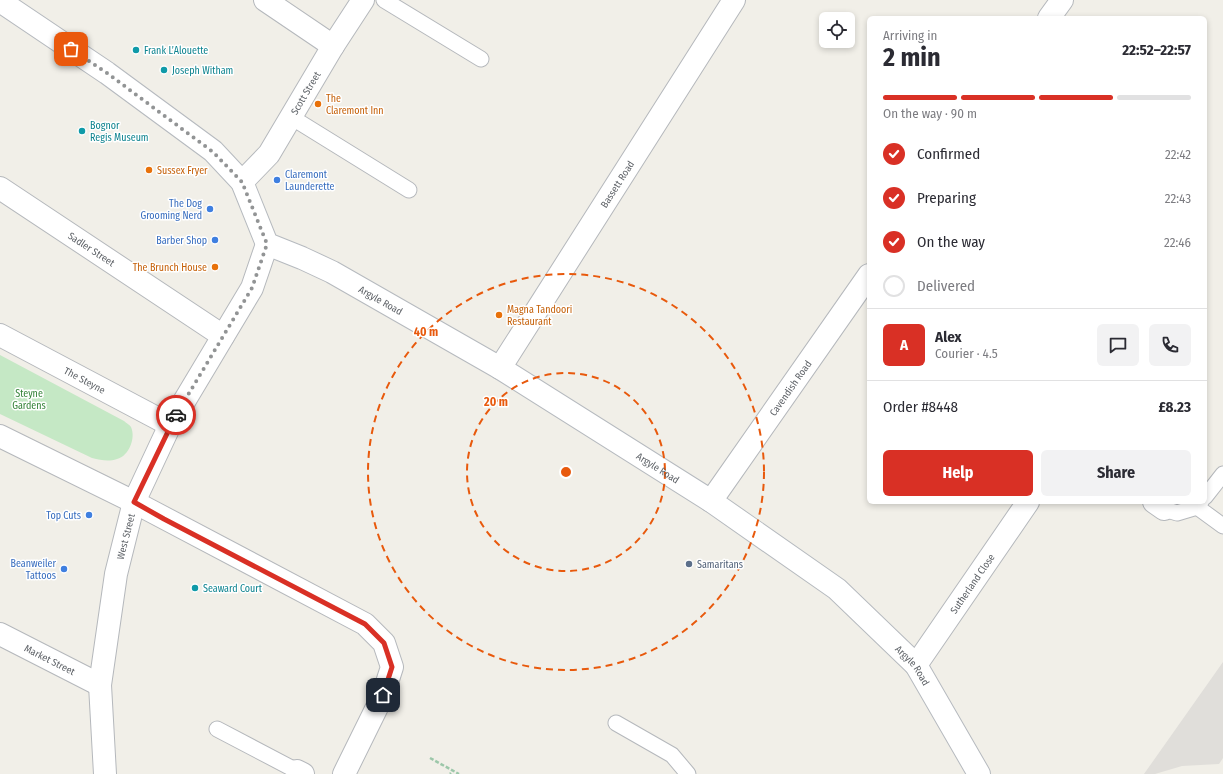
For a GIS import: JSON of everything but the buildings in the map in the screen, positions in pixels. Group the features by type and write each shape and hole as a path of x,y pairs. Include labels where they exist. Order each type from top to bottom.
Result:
{"street":[{"path":"265,0 333,46"},
{"name":"Scott Street","path":"242,182 269,154 333,46 363,0"},
{"name":"Bassett Road","path":"500,368 734,0"},
{"path":"1050,16 1062,0"},
{"path":"0,1 107,73 213,152 242,182 267,244"},
{"name":"Sadler Street","path":"0,188 222,336"},
{"name":"Argyle Road","path":"267,244 332,272 500,368 711,500 837,589 916,665 979,774"},
{"name":"West Street","path":"105,774 100,685 116,574 134,502 170,425 252,288 267,244"},
{"name":"Cavendish Road","path":"711,500 867,278"},
{"name":"The Steyne","path":"0,335 170,425"},
{"path":"0,436 134,502 365,624 384,643 392,667 383,695 344,774"},
{"name":"Sutherland Close","path":"916,665 1027,504"},
{"name":"Market Street","path":"0,634 100,685"}],"lane":[{"path":"384,0 481,59"},
{"path":"291,117 409,190"},
{"path":"1207,494 1223,474"},
{"path":"1159,505 1177,513 1197,504"},
{"path":"1203,504 1223,526"},
{"path":"616,723 672,755 688,774"},
{"path":"217,729 300,773"}],"path":[{"path":"430,758 459,774"}],"shaded area":[{"path":"1223,662 1223,758 1219,764 1182,766 1155,774 1144,774"}],"green space":[{"name":"Steyne Gardens","path":"0,355 124,421 130,426 133,436 130,446 125,454 114,460 92,458 0,414"}],"way so far":[{"path":"71,49 107,73 213,152 242,182 267,244 252,288 176,415"}],"place":[{"name":"Frank L’Alouette","path":"136,50"},
{"name":"Joseph Witham","path":"164,70"},
{"name":"The Claremont Inn","path":"318,104"},
{"name":"Bognor Regis Museum","path":"82,131"},
{"name":"Sussex Fryer","path":"149,170"},
{"name":"Claremont Launderette","path":"277,180"},
{"name":"The Dog Grooming Nerd","path":"210,209"},
{"name":"Barber Shop","path":"215,240"},
{"name":"The Brunch House","path":"215,267"},
{"name":"Magna Tandoori Restaurant","path":"499,315"},
{"name":"Top Cuts","path":"89,515"},
{"name":"Samaritans","path":"689,564"},
{"name":"Beanweiler Tattoos","path":"64,569"},
{"name":"Seaward Court","path":"195,588"}],"route":[{"path":"176,415 134,502 365,624 384,643 392,667 383,695"}]}
